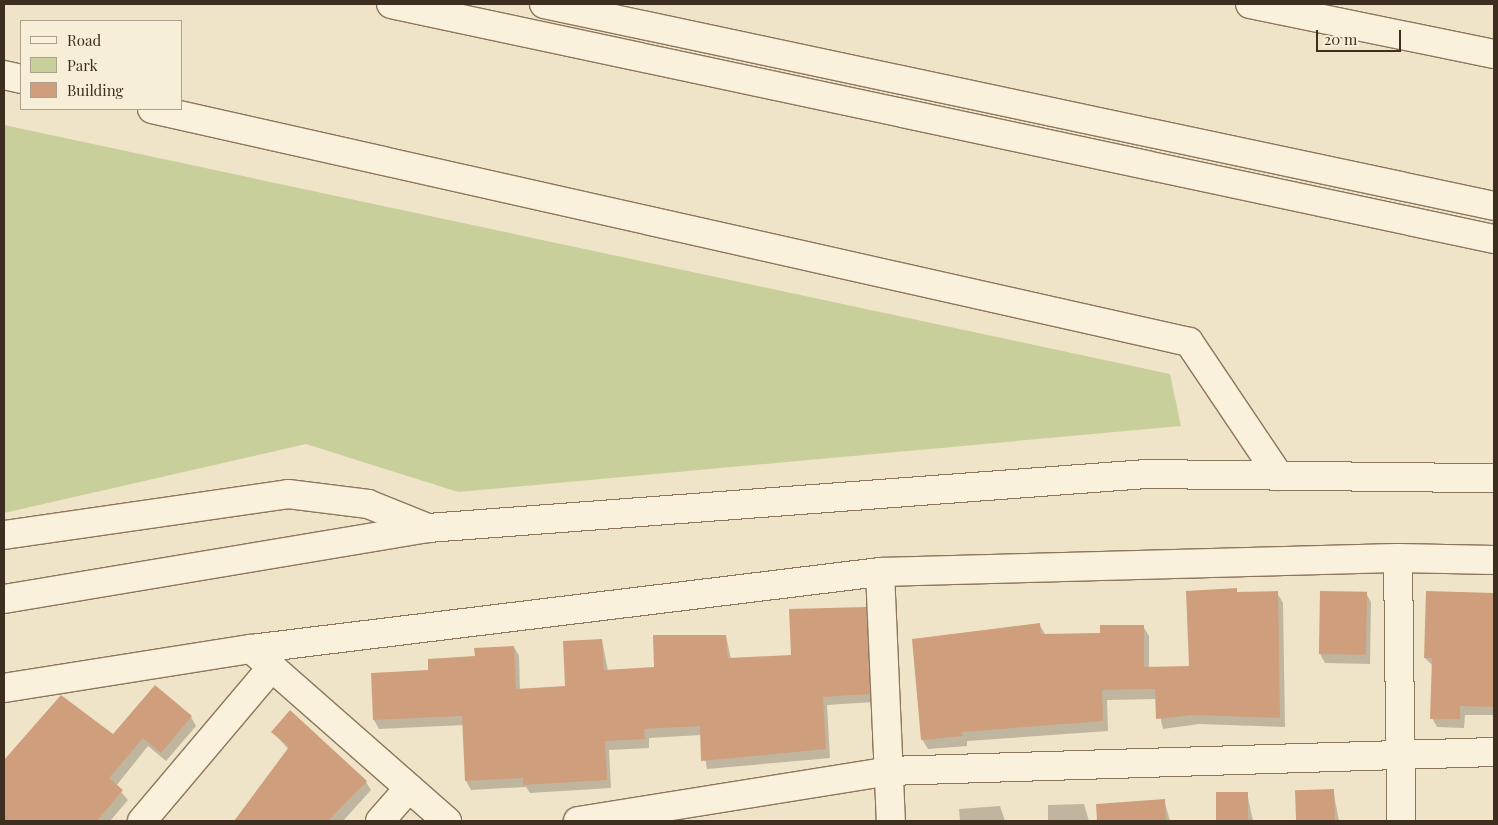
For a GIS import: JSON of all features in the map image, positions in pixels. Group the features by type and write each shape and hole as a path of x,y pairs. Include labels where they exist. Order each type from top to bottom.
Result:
{"street":[{"path":"391,4 1494,239"},
{"path":"544,4 1494,206"},
{"path":"1250,4 1494,54"},
{"path":"4,75 20,79"},
{"path":"156,110 1189,342 1279,476"},
{"path":"4,599 428,528 1146,474 1494,478"},
{"path":"4,535 288,494 368,504 428,528"},
{"path":"7,691 251,649 880,572 1398,558 1494,560"},
{"path":"1398,558 1401,821"},
{"path":"880,572 890,821"},
{"path":"251,649 447,821"},
{"path":"142,821 272,667"},
{"path":"578,821 889,770 1401,752 1494,752"},
{"path":"380,821 409,788"}],"green space":[{"path":"4,125 1170,374 1181,426 458,492 306,444 4,513"}],"building":[{"path":"1237,588 1237,592 1278,591 1280,718 1193,715 1156,719 1155,689 1102,690 1103,721 962,732 963,736 921,740 912,639 1040,623 1041,634 1100,633 1100,625 1144,625 1144,667 1189,666 1186,591"},
{"path":"1320,591 1367,592 1366,655 1319,654"},
{"path":"1426,591 1494,593 1494,707 1460,706 1460,719 1430,719 1432,658 1424,658"},
{"path":"866,607 870,694 823,697 826,749 701,761 700,726 644,729 645,739 605,741 607,780 523,785 523,778 465,781 462,716 373,720 371,673 428,670 428,659 475,656 474,648 514,646 516,689 565,686 563,641 602,639 604,670 654,667 653,635 726,635 728,658 791,655 789,609"},
{"path":"155,685 192,716 161,753 143,738 109,778 123,790 97,821 4,821 4,760 61,695 113,734"},
{"path":"290,710 367,781 328,821 234,821 289,747 271,732"},
{"path":"1334,789 1335,821 1296,821 1295,790"},
{"path":"1216,792 1248,792 1248,821 1216,821"},
{"path":"1165,799 1166,821 1097,821 1096,804"}]}
